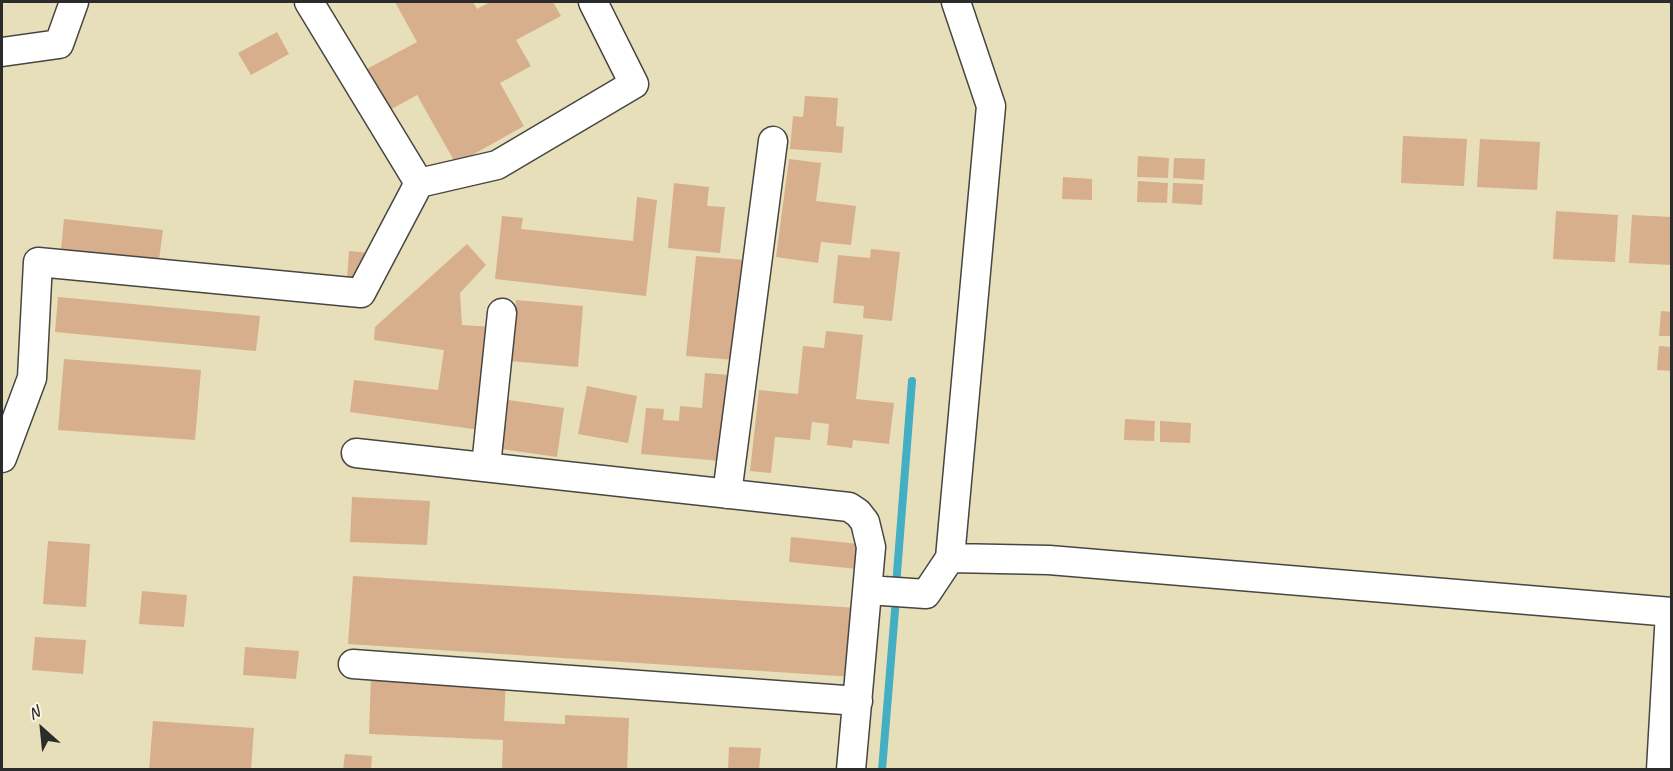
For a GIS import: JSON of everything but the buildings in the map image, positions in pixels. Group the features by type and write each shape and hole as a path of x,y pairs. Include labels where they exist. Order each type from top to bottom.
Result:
{"street":[{"path":"2,52 59,44 74,2"},
{"path":"309,2 418,183"},
{"path":"2,458 32,378 38,262 361,293 418,183 497,165 634,84 593,2"},
{"path":"868,590 926,594 950,558 991,106 956,2"},
{"path":"727,494 773,141"},
{"path":"486,466 502,313"},
{"path":"356,453 849,507 865,522 871,547 851,770"},
{"path":"950,558 1049,560 1670,612 1661,770"},
{"path":"353,664 858,701"}],"waterway":[{"path":"896,586 912,381"},
{"path":"882,770 896,598"}]}
